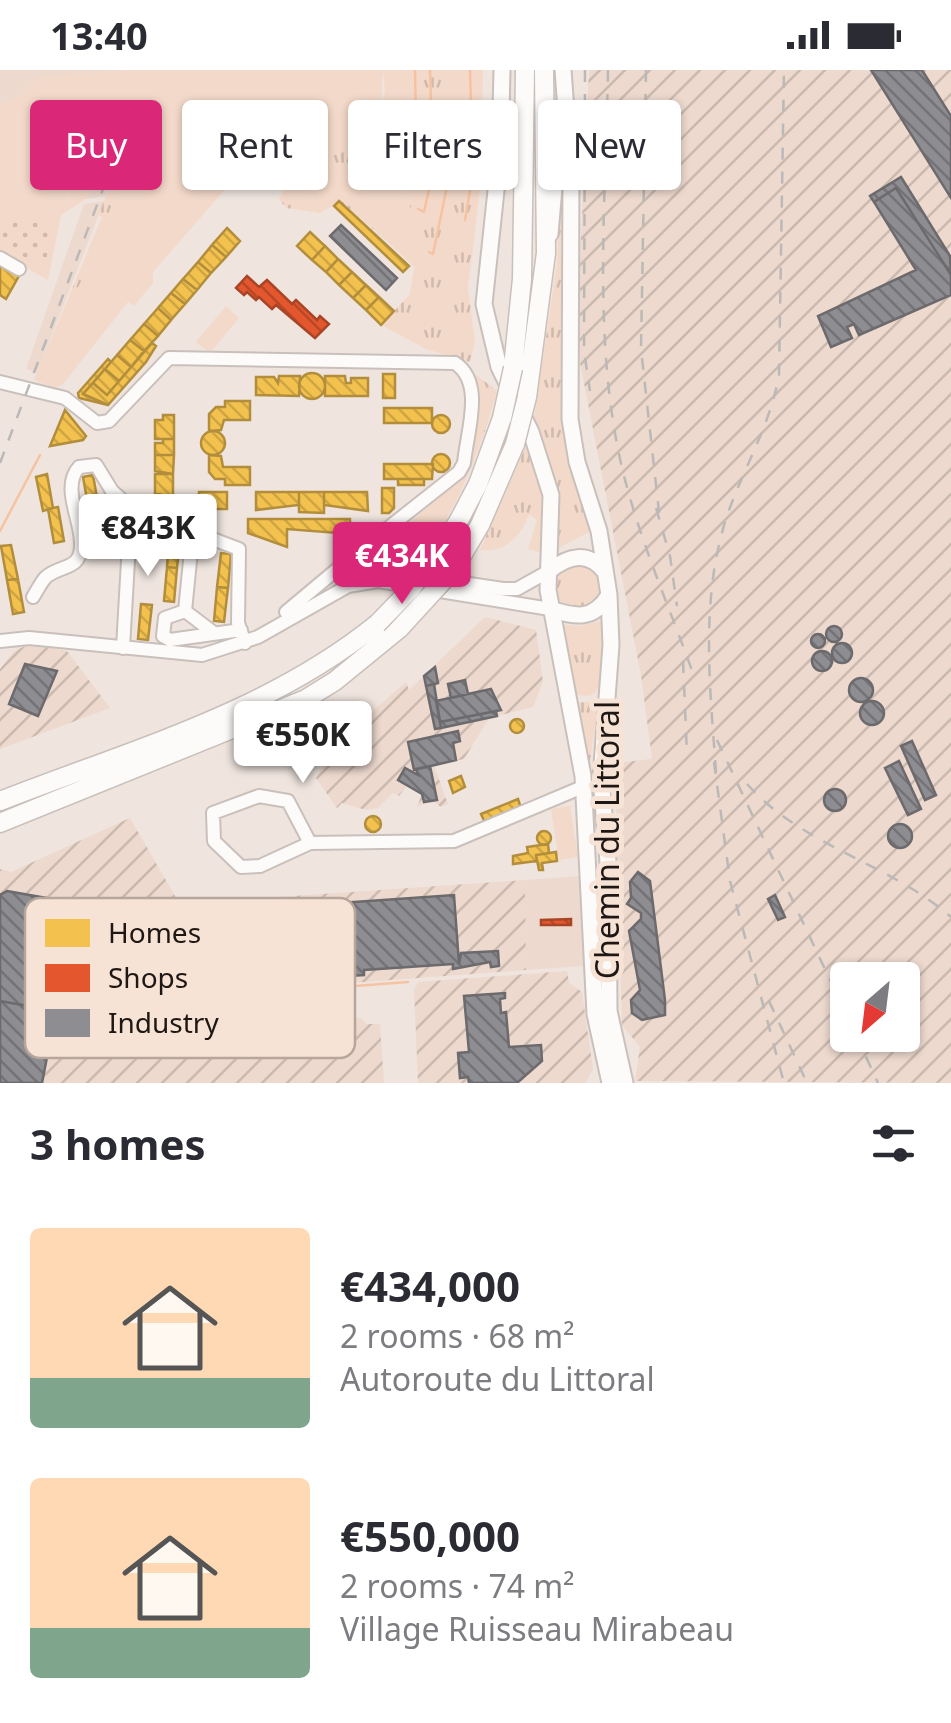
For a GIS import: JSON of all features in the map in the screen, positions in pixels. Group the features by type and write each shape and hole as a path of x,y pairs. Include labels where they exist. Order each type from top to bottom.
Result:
{"highway":[{"path":"516,70 525,107"},
{"path":"0,801 258,702 324,666 411,590 458,522 478,484 502,418 513,368 522,279 526,70"},
{"path":"0,823 306,699 400,628 454,569 480,525 515,444 527,397 546,253 544,70"}],"main road":[{"path":"502,70 500,153 484,304 499,367 531,432 547,480 553,530 550,609 584,617 596,612 609,595 570,418 571,177 563,77"},
{"path":"546,253 555,216 563,77"},
{"path":"549,571 568,558 582,557 598,564 607,574"},
{"name":"Chemin du Littoral","path":"609,595 611,645 602,778 608,862 609,1011 625,1083"},
{"name":"Chemin du Littoral","path":"550,609 584,786 595,1014 610,1083"}],"street":[{"path":"0,258 20,269"},
{"path":"0,382 64,398 97,423 109,421 169,358 455,363 468,372 473,388 464,463 452,478 378,536 361,560"},
{"path":"33,597 46,577 74,566 79,558 82,544 71,480 78,467 96,465 112,491 131,508 239,548 248,637"},
{"path":"123,648 131,508"},
{"path":"185,612 193,530"},
{"path":"378,536 390,567"},
{"path":"185,612 164,618 165,639 214,633 248,637 341,566 361,560 409,575 517,589 549,571"},
{"path":"361,560 372,582"},
{"path":"0,641 28,638 202,654 248,637 319,599 372,582 390,567"},
{"path":"372,582 550,609"},
{"path":"185,612 214,633"},
{"path":"310,843 288,801 259,796 212,813 214,842 240,867 260,866 310,843 454,841 584,786"}],"shaded area":[{"path":"0,70 129,70 41,77 12,102 0,105"},
{"path":"589,70 951,70 951,1083 635,1081 640,1047 622,1025 615,763 652,759 641,675 576,342 583,190 681,190 681,100 588,100"},
{"path":"90,190 108,190 106,196 86,199"},
{"path":"104,201 37,373 26,369 84,204"},
{"path":"485,617 536,630 543,682 533,707 489,718 464,759 434,766 448,804 441,807 431,800 417,807 422,794 407,785 399,796 393,793 378,808 366,810 342,803 337,808 316,778 335,744 406,682 409,690"},
{"path":"30,644 67,651 110,708 0,749 0,669 14,651"},
{"path":"130,818 176,898 25,898 25,1058 355,1058 355,1018 361,1018 367,1024 380,1024 384,1083 0,1083 0,869 11,872"},
{"path":"582,876 583,966 526,970 525,880"},
{"path":"525,880 526,970 355,983 355,898 264,898"},
{"path":"567,971 569,983 582,992 593,1069 585,1083 418,1083 414,989 419,982"}],"green space":[{"path":"129,70 383,70 381,100 348,100 348,153 328,139 328,100 273,100 266,95 262,100 182,100 182,190 225,190 153,272 153,283 134,306 128,302 63,384 55,388 34,380 67,301 74,296 116,209 104,201 106,196 119,190 162,190 162,100 30,100 30,190 69,190 67,201 86,199 61,215 48,280 0,253 0,105 12,102 40,77"},
{"path":"383,70 483,70 482,100 383,100"},
{"path":"328,138 348,153 348,189 341,197 386,240 340,201 320,213 286,208 279,199 284,190 328,190"},
{"path":"348,188 406,190 425,277 340,197"},
{"path":"69,190 90,190 86,199 67,202"},
{"path":"406,190 480,190 468,288 475,342 470,362 426,349 381,325 410,294 414,267 424,275"},
{"path":"564,190 563,420 591,531 557,549 552,475 533,424"},
{"path":"104,201 116,209 74,297 67,301 102,217 98,215"},
{"path":"0,217 54,220 45,267 0,245"},
{"path":"226,306 239,318 210,353 196,342"},
{"path":"475,374 497,391 482,439 442,527 414,569 409,568 393,555 390,540 461,478 471,451"},
{"path":"526,446 541,488 542,553 528,549 537,520 529,514 511,542 497,549 480,550"},
{"path":"578,564 594,571 601,587 594,603 578,610 562,603 555,587 562,571"},
{"path":"605,620 600,684 595,693 586,696 574,692 558,624 580,626"},
{"path":"573,702 598,702 589,770"},
{"path":"570,806 578,857 559,860 551,809"}],"building: Homes":[{"path":"339,201 409,266 403,272 334,206"},
{"path":"227,228 240,241 226,257 212,245"},
{"path":"310,232 325,246 312,260 297,246"},
{"path":"212,245 226,257 211,273 198,262"},
{"path":"325,246 338,259 326,272 312,260"},
{"path":"338,259 352,272 339,285 326,272"},
{"path":"198,262 211,273 197,290 183,279"},
{"path":"0,263 20,274 6,299 0,295"},
{"path":"352,272 366,285 353,298 339,285"},
{"path":"183,279 197,290 185,304 171,293"},
{"path":"366,285 379,297 366,310 353,298"},
{"path":"171,293 185,304 171,320 158,308"},
{"path":"379,297 394,311 381,325 366,310"},
{"path":"158,308 171,320 158,336 144,324"},
{"path":"144,324 158,336 144,351 130,340"},
{"path":"130,340 144,351 131,367 117,355"},
{"path":"152,343 156,346 146,362 108,405 83,394 93,383 107,395"},
{"path":"117,355 131,367 119,381 105,369"},
{"path":"108,359 111,362 83,394 108,405 79,398 78,393"},
{"path":"105,369 119,381 107,395 93,383"},
{"path":"312,373 321,377 325,386 321,395 312,399 303,395 299,386 303,377"},
{"path":"383,374 395,374 395,398 383,398"},
{"path":"279,376 300,376 299,396 256,395 256,377 274,377 278,383"},
{"path":"325,376 345,376 346,383 351,383 351,378 368,378 368,396 325,396"},
{"path":"225,401 250,401 250,420 224,420 221,430 209,431 209,414 216,407 225,407"},
{"path":"384,408 432,408 432,423 384,423"},
{"path":"65,410 86,436 83,440 50,446"},
{"path":"163,415 174,415 174,439 155,439 155,420 163,420"},
{"path":"441,415 450,424 441,433 432,424"},
{"path":"213,431 225,443 213,455 201,443"},
{"path":"163,439 174,439 174,455 155,455 155,443 163,443"},
{"path":"441,454 448,456 448,470 441,472 434,470 432,463 434,456"},
{"path":"155,455 174,455 173,474 155,471"},
{"path":"209,455 221,456 223,467 250,467 250,485 225,485 225,479 215,479 209,472"},
{"path":"384,464 433,464 432,479 384,479"},
{"path":"47,474 53,508 43,511 36,477"},
{"path":"155,474 173,474 173,498 155,493"},
{"path":"93,475 99,509 89,511 83,477"},
{"path":"398,479 424,479 424,485 398,485"},
{"path":"382,488 394,488 394,508 389,513 382,513"},
{"path":"199,492 227,492 227,509 199,509"},
{"path":"256,492 299,492 299,505 256,510"},
{"path":"299,492 324,492 324,513 299,512"},
{"path":"324,492 367,492 368,511 324,505"},
{"path":"58,507 64,541 54,543 48,509"},
{"path":"248,519 350,519 350,534 287,529 287,547 248,533"},
{"path":"170,532 181,533 177,568 167,567"},
{"path":"11,545 18,579 7,580 1,546"},
{"path":"221,553 231,554 228,588 217,587"},
{"path":"167,567 177,568 174,602 164,601"},
{"path":"18,579 24,612 13,614 7,580"},
{"path":"217,587 228,588 224,622 214,621"},
{"path":"141,604 152,605 148,640 138,639"},
{"path":"517,719 524,726 517,733 510,726"},
{"path":"461,776 465,787 453,793 449,781"},
{"path":"518,799 521,808 485,823 481,814"},
{"path":"373,816 381,824 373,832 365,824"},
{"path":"544,831 551,838 544,845 537,838"},
{"path":"548,844 549,853 536,855 537,861 513,864 513,856 528,853 527,847"},
{"path":"556,852 557,861 542,863 543,870 539,870 536,855"}],"building: Shops":[{"path":"247,276 259,287 267,280 292,304 296,300 317,320 320,316 329,324 315,338 276,305 272,309 259,297 256,300 236,288"},
{"path":"571,919 571,925 541,925 541,920"}],"building: Industry":[{"path":"871,70 922,70 951,116 951,198"},
{"path":"901,177 950,256 951,275 896,188 874,202 870,196"},
{"path":"896,188 951,275 951,295 859,335 854,324 847,327 852,338 831,347 818,316 916,270 874,202"},
{"path":"341,225 397,278 386,290 330,236"},
{"path":"834,626 842,634 834,642 826,634"},
{"path":"818,634 825,641 818,648 811,641"},
{"path":"838,643 846,643 852,653 846,663 838,663 832,657 832,649"},
{"path":"818,651 826,651 832,661 826,671 818,671 812,665 812,657"},
{"path":"25,664 57,671 38,716 9,704"},
{"path":"435,667 438,683 426,686 424,676"},
{"path":"861,678 873,690 861,702 849,690"},
{"path":"465,680 468,694 451,698 448,684"},
{"path":"434,684 441,728 435,729 426,686"},
{"path":"491,689 501,710 440,722 436,701"},
{"path":"872,701 884,713 872,725 860,713"},
{"path":"496,711 497,716 441,728 440,722"},
{"path":"458,731 460,741 453,743 456,760 414,770 408,742"},
{"path":"912,741 936,795 925,800 901,746"},
{"path":"899,761 921,809 908,815 885,768"},
{"path":"430,766 437,800 424,802 422,794 398,780 405,768 418,775 416,769"},
{"path":"835,789 846,800 835,811 824,800"},
{"path":"900,824 912,836 900,848 888,836"},
{"path":"638,872 650,881 665,1000 665,1015 642,1020 632,1013 631,1000 640,990 629,931 641,919 641,913 627,904 631,898 630,882"},
{"path":"7,891 47,898 25,898 25,1005 0,1001 0,895"},
{"path":"454,895 459,964 461,953 498,951 499,966 491,967 490,962 453,969 453,964 364,970 364,975 355,976 355,902"},
{"path":"775,895 785,917 778,920 768,899"},
{"path":"505,993 505,998 500,999 501,1013 506,1012 509,1047 541,1045 542,1061 517,1083 469,1083 468,1077 460,1078 458,1053 469,1052 464,996"},
{"path":"0,1001 25,1005 25,1058 47,1058 42,1083 0,1083"}],"waterway":[{"path":"415,70 416,100"},
{"path":"418,209 424,212 433,171 430,70"},
{"path":"465,220 473,173 470,70"},
{"path":"429,252 433,254 446,190"},
{"path":"0,531 40,455"},
{"path":"355,986 408,982"}],"railway":[{"path":"585,70 584,351 590,391"},
{"path":"608,70 603,258 610,399 632,503 694,676"},
{"path":"646,70 641,349 660,521"},
{"path":"716,772 709,644 713,581 726,519 769,413 779,375 784,70"},
{"path":"0,463 103,190"},
{"path":"656,508 670,556 677,606"},
{"path":"683,661 687,755"},
{"path":"717,740 830,980"},
{"path":"714,762 730,881 784,1083"},
{"path":"747,784 793,823 901,882 951,917"},
{"path":"769,1001 807,1083"},
{"path":"864,1052 878,1083"}]}
